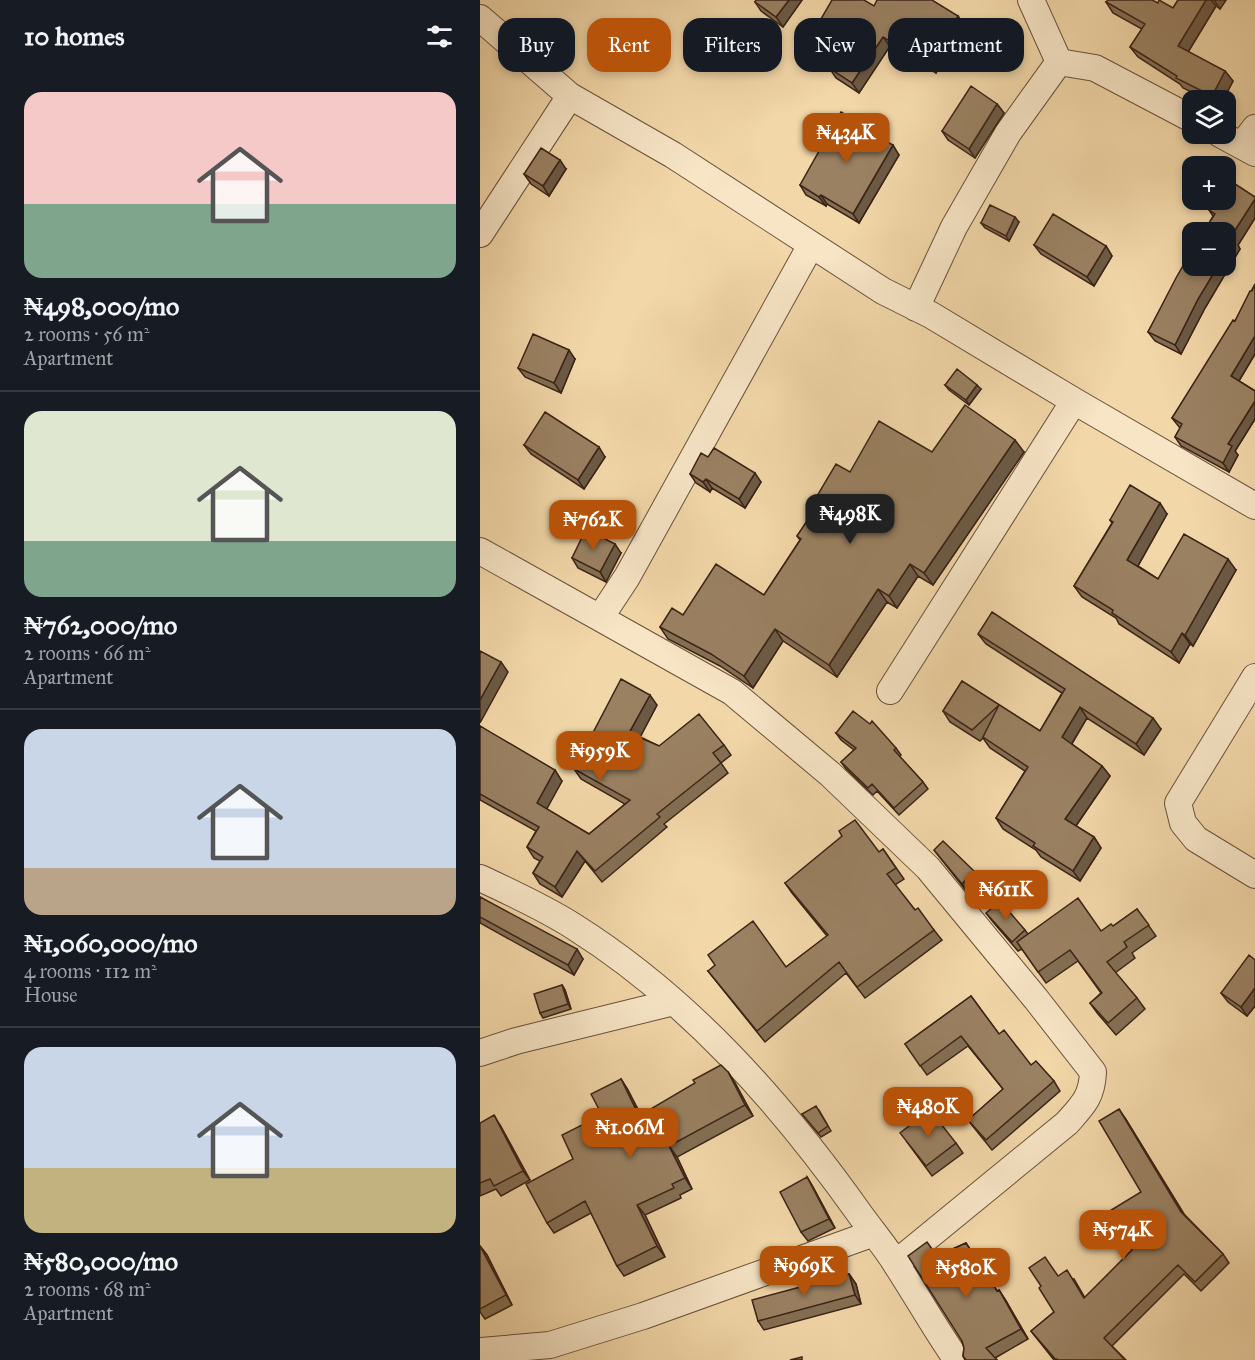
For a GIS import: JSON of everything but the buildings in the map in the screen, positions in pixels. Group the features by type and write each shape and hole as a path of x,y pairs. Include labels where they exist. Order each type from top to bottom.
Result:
{"street":[{"path":"1032,0 1059,62"},
{"path":"480,18 570,96 672,155 883,291 1255,506"},
{"path":"1059,62 1095,68 1182,114"},
{"path":"916,308 959,217 1008,133 1059,62"},
{"path":"480,234 570,96"},
{"path":"600,618 627,577 811,245"},
{"path":"890,691 1074,402"},
{"path":"480,551 732,692 830,774 928,868 1093,1072 1092,1087 1085,1102 1067,1123 896,1263"},
{"path":"1255,677 1178,803 1182,822 1196,839 1255,875"},
{"path":"480,878 571,924 618,956 697,1021 750,1075 819,1156 896,1263 927,1316 957,1360"},
{"path":"480,1053 516,1041 674,1002"},
{"path":"480,1351 550,1345 644,1316 874,1233"}]}
